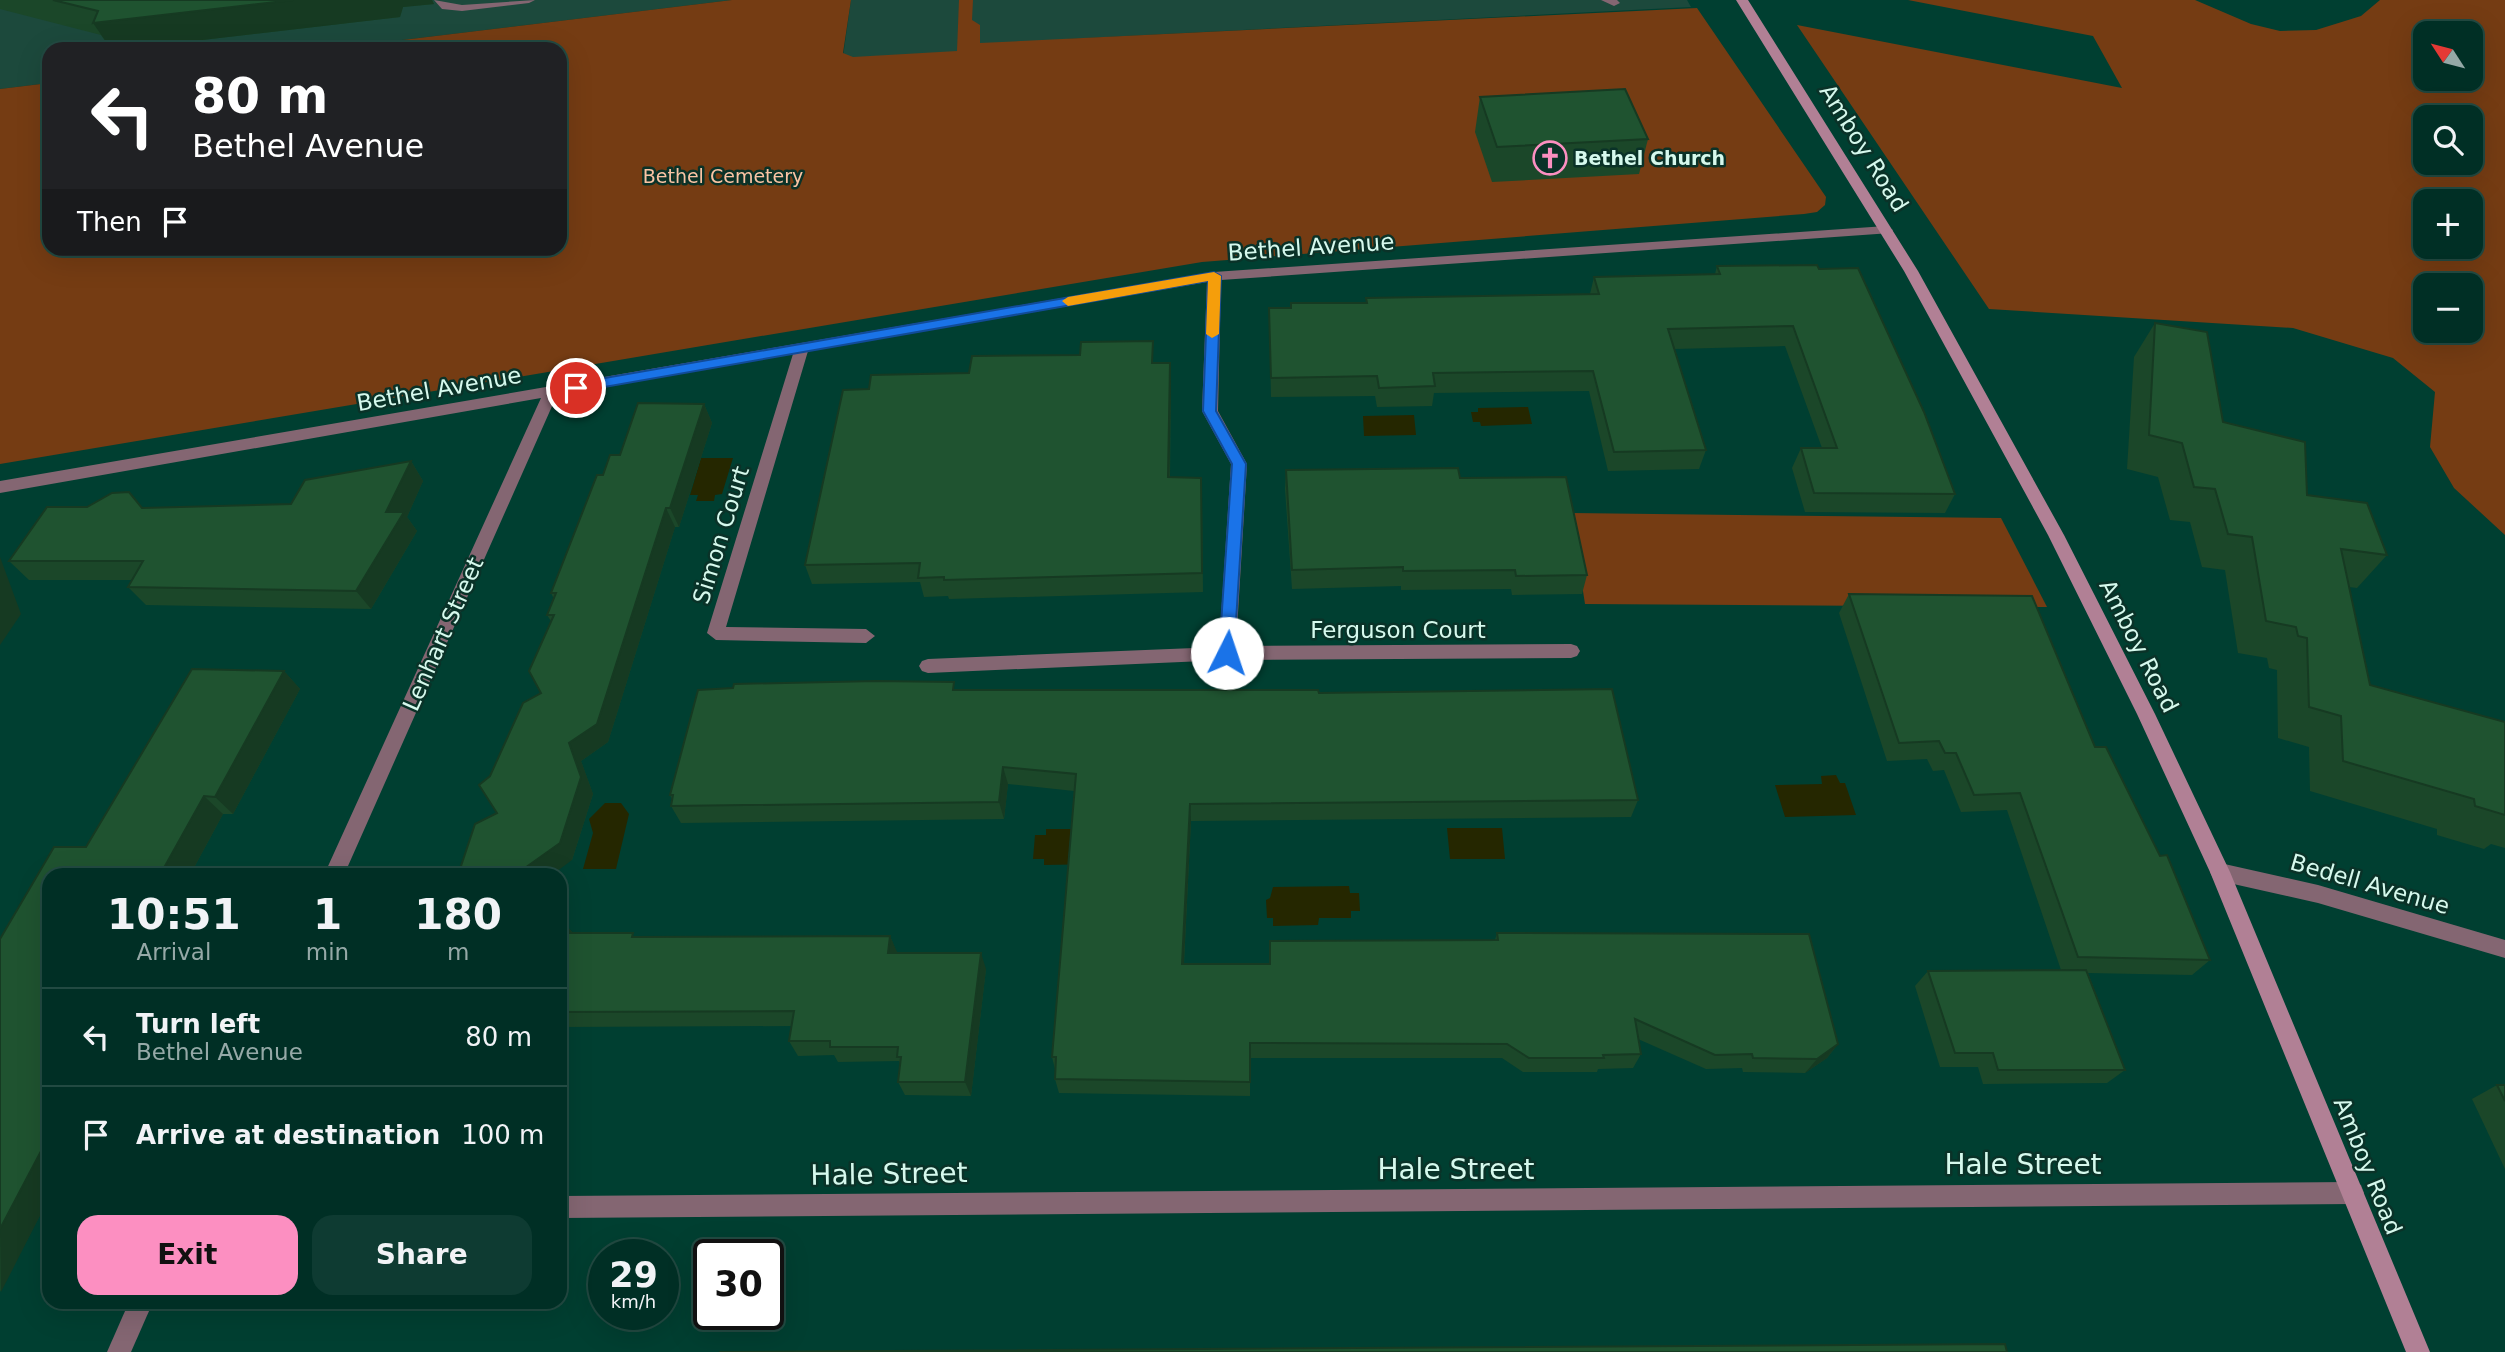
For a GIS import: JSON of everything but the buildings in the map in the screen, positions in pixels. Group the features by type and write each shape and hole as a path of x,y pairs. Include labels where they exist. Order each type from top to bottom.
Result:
{"main road":[{"name":"Amboy Road","path":"1742,0 1886,230 2056,535 2147,714 2220,872 2418,1352"}],"street":[{"path":"440,0 446,6 462,8 529,0"},
{"name":"Bethel Avenue","path":"0,487 1214,276 1886,230"},
{"path":"1214,276 1210,411 1239,464 1227,653"},
{"name":"Simon Court","path":"802,348 716,633 866,636"},
{"name":"Lenhart Street","path":"337,868 551,392"},
{"name":"Ferguson Court","path":"928,666 1227,653 1570,652"},
{"name":"Bedell Avenue","path":"2220,872 2318,894 2505,949"},
{"name":"Hale Street","path":"567,1207 2353,1193"},
{"path":"119,1352 138,1309"}],"shaded area":[{"path":"0,0 732,0 386,42 42,42 42,84 0,89"},
{"path":"851,0 1687,0 1691,7 1067,39 954,56 842,64"},
{"path":"1528,407 1532,424 1481,426 1480,422 1473,422 1471,412 1478,412 1478,408"},
{"path":"1414,415 1416,435 1364,436 1363,416"},
{"path":"701,458 733,458 722,494 715,495 714,501 696,501 698,495 690,495"},
{"path":"1836,775 1840,783 1845,783 1856,815 1785,817 1775,785 1822,784 1821,776"},
{"path":"605,803 621,803 629,814 616,869 583,869 593,833 589,819"},
{"path":"1447,828 1502,828 1505,859 1450,859"},
{"path":"1046,829 1105,829 1102,864 1044,865 1044,859 1033,859 1035,835 1046,835"},
{"path":"1349,886 1350,893 1359,893 1360,911 1351,911 1351,918 1319,918 1318,925 1273,926 1273,918 1267,918 1266,900 1270,898 1273,887"}],"green space":[{"name":"Bethel Cemetery","path":"732,0 851,0 843,53 853,57 957,51 959,0 973,0 972,20 980,25 980,43 1697,8 1826,197 1825,205 1817,212 1804,214 1202,262 0,464 0,89 42,84 42,256 567,256 567,42 386,42"},
{"path":"1908,0 2195,0 2251,24 2280,31 2316,30 2361,16 2380,0 2505,0 2505,535 2454,488 2430,447 2435,392 2393,358 2293,328 1989,309 1797,25 2122,88 2093,36"},
{"path":"1571,513 2001,518 2047,607 1585,604"}],"slow traffic":[{"path":"1068,301 1214,276 1212,334"}],"place":[{"name":"Bethel Church","path":"1550,158"}],"route":[{"path":"576,388 1214,276 1210,411 1239,464 1227,653"}]}
